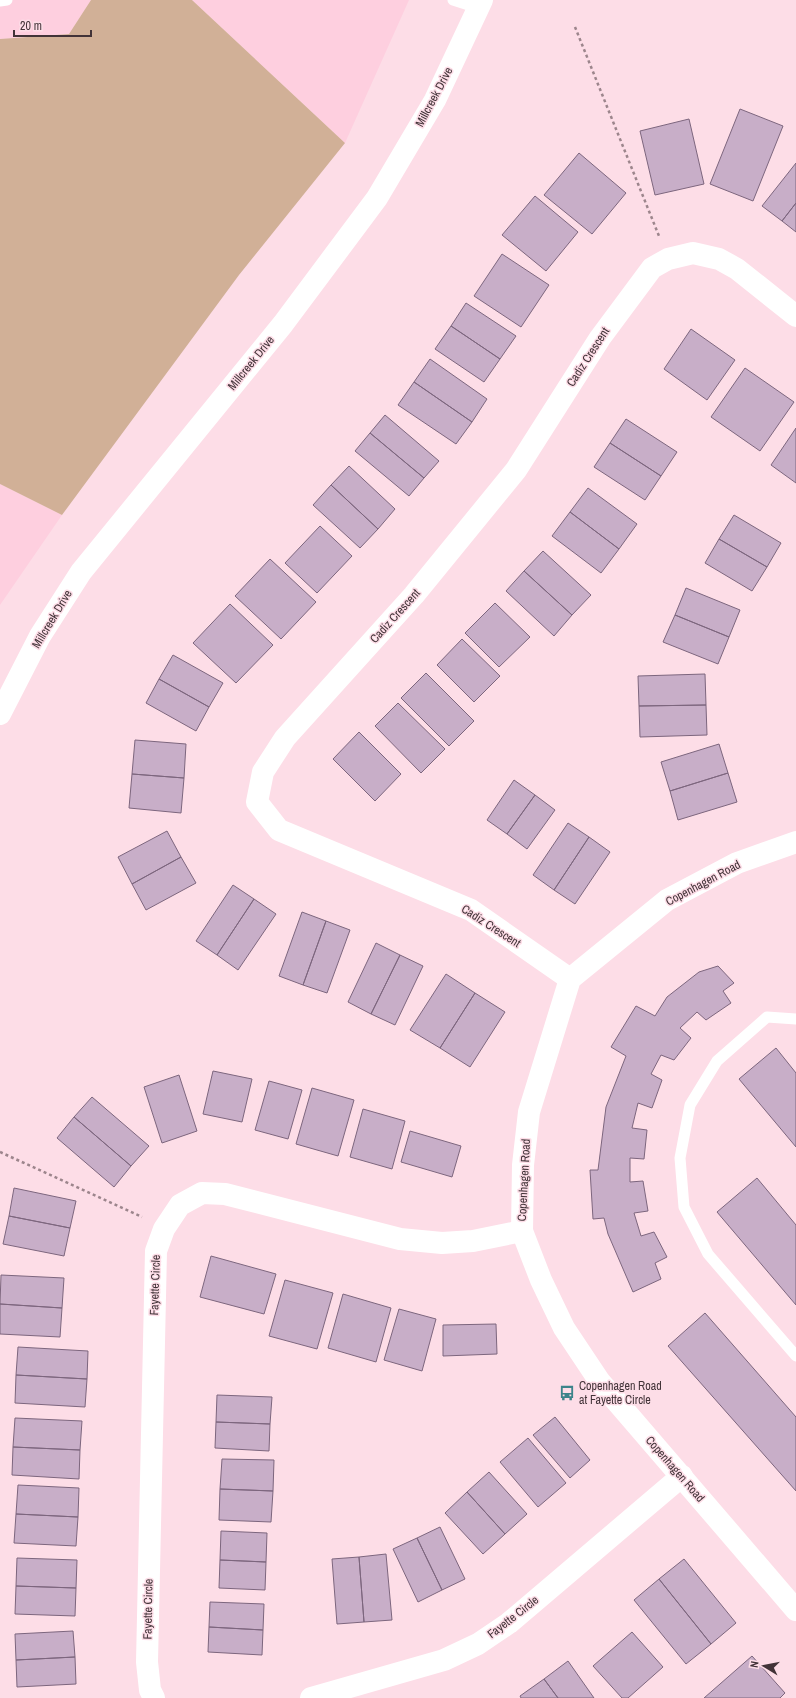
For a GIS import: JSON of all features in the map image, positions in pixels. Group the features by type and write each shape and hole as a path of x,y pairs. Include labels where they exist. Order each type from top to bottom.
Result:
{"street":[{"name":"Millcreek Drive","path":"0,714 40,636 81,572 282,324 377,198 435,100 480,4"},
{"name":"Cadiz Crescent","path":"570,979 471,910 279,830 257,802 263,772 285,738 414,595 516,470 600,338 652,268 668,259 693,253 719,259 737,269 796,316"},
{"name":"Copenhagen Road","path":"796,842 737,863 667,900 570,979 529,1112 523,1165 522,1231 541,1280 564,1328 600,1382 796,1610"},
{"name":"Fayette Circle","path":"154,1698 150,1690 147,1662 156,1251 164,1229 180,1205 202,1193 225,1194 400,1239 442,1243 473,1241 522,1231"},
{"name":"Fayette Circle","path":"311,1698 444,1660 478,1644 510,1622 682,1476"}],"lane":[{"path":"0,1 6,0"},
{"path":"453,0 480,4"},
{"path":"796,1019 767,1017 717,1061 690,1104 680,1158 684,1207 708,1254 796,1356"}],"path":[{"path":"575,27 668,259"},
{"path":"0,1152 164,1229"}],"shaded area":[{"path":"0,0 91,0 69,34 0,39"},
{"path":"91,0 192,0 345,143 239,275 62,515 0,484 0,39 69,34"},
{"path":"192,0 409,0 345,143"},
{"path":"0,484 62,515 0,605"}],"building":[{"path":"740,109 783,126 753,201 710,184"},
{"path":"689,119 704,184 655,195 640,131"},
{"path":"579,153 626,193 592,234 544,195"},
{"path":"796,163 796,203 782,221 762,206"},
{"path":"535,196 578,232 546,271 502,235"},
{"path":"796,203 796,232 782,221"},
{"path":"502,254 549,285 521,327 474,296"},
{"path":"466,303 516,336 500,359 451,326"},
{"path":"451,326 500,359 484,382 435,349"},
{"path":"691,329 735,360 707,400 664,369"},
{"path":"430,359 487,399 472,422 414,382"},
{"path":"745,368 794,402 760,451 711,417"},
{"path":"414,382 472,422 456,444 398,405"},
{"path":"385,415 439,461 424,478 370,433"},
{"path":"626,419 677,452 661,476 610,443"},
{"path":"796,428 796,483 771,465"},
{"path":"370,433 424,478 409,496 355,451"},
{"path":"610,443 661,476 645,500 594,467"},
{"path":"349,466 395,509 378,529 331,485"},
{"path":"331,485 378,529 360,548 313,505"},
{"path":"588,488 637,524 619,549 570,512"},
{"path":"570,512 619,549 601,573 552,536"},
{"path":"734,515 781,543 767,567 719,539"},
{"path":"320,526 352,556 317,593 285,563"},
{"path":"719,539 767,567 752,591 705,563"},
{"path":"543,551 591,595 572,615 524,571"},
{"path":"270,559 316,602 281,639 235,596"},
{"path":"524,571 572,615 554,636 506,591"},
{"path":"686,588 740,610 729,637 675,615"},
{"path":"495,603 530,637 499,667 465,633"},
{"path":"230,604 273,645 236,683 193,643"},
{"path":"675,615 729,637 718,664 663,642"},
{"path":"462,639 500,676 474,702 437,665"},
{"path":"173,655 223,683 209,707 159,679"},
{"path":"426,673 474,721 449,746 401,698"},
{"path":"705,674 706,705 639,706 638,676"},
{"path":"159,679 209,707 196,731 146,703"},
{"path":"398,703 445,749 421,773 375,726"},
{"path":"706,705 707,735 640,737 639,706"},
{"path":"359,732 401,774 375,801 333,759"},
{"path":"135,740 186,744 184,778 132,774"},
{"path":"719,744 728,773 670,791 661,762"},
{"path":"728,773 737,802 678,820 670,791"},
{"path":"132,774 184,778 181,813 129,808"},
{"path":"514,780 535,795 507,834 487,820"},
{"path":"535,795 555,810 527,849 507,834"},
{"path":"568,823 589,837 554,890 533,875"},
{"path":"167,831 181,857 132,884 118,857"},
{"path":"589,837 610,852 575,904 554,890"},
{"path":"181,857 196,883 146,910 132,884"},
{"path":"233,885 254,899 217,955 196,941"},
{"path":"254,899 276,914 238,970 217,955"},
{"path":"302,912 326,921 303,985 279,976"},
{"path":"326,921 350,930 327,993 303,985"},
{"path":"376,943 400,955 371,1014 348,1002"},
{"path":"400,955 423,966 395,1025 371,1014"},
{"path":"718,966 734,983 723,991 731,1003 706,1020 697,1012 680,1028 691,1038 674,1060 661,1055 651,1074 662,1080 652,1108 638,1103 632,1128 647,1130 644,1159 630,1158 630,1182 643,1181 648,1211 634,1213 641,1236 654,1232 667,1257 655,1263 661,1279 633,1292 608,1234 604,1218 593,1219 590,1170 598,1170 606,1107 626,1056 611,1047 636,1006 655,1016 667,997 699,972"},
{"path":"446,974 475,993 440,1048 410,1030"},
{"path":"475,993 505,1012 470,1067 440,1048"},
{"path":"776,1048 796,1073 796,1147 739,1079"},
{"path":"213,1071 252,1079 242,1122 203,1114"},
{"path":"179,1075 197,1131 162,1143 144,1087"},
{"path":"269,1081 302,1090 288,1139 255,1130"},
{"path":"312,1088 354,1100 338,1156 296,1144"},
{"path":"92,1097 149,1146 131,1166 74,1117"},
{"path":"363,1109 405,1121 392,1169 350,1157"},
{"path":"74,1117 131,1166 114,1187 57,1138"},
{"path":"410,1131 461,1146 452,1177 401,1162"},
{"path":"757,1178 796,1225 796,1305 717,1212"},
{"path":"14,1188 76,1201 70,1228 9,1216"},
{"path":"9,1216 70,1228 64,1256 3,1244"},
{"path":"211,1256 276,1274 264,1314 200,1297"},
{"path":"1,1275 64,1278 62,1308 0,1304"},
{"path":"285,1280 333,1293 317,1349 269,1336"},
{"path":"343,1294 391,1308 376,1362 328,1348"},
{"path":"0,1304 62,1308 60,1337 0,1334"},
{"path":"399,1309 436,1319 422,1371 384,1360"},
{"path":"705,1313 796,1417 796,1491 668,1346"},
{"path":"496,1324 497,1354 443,1356 443,1325"},
{"path":"18,1347 88,1351 87,1379 16,1375"},
{"path":"16,1375 87,1379 85,1407 15,1403"},
{"path":"217,1395 272,1397 270,1424 216,1422"},
{"path":"555,1417 590,1460 570,1478 533,1435"},
{"path":"15,1418 82,1421 80,1450 13,1447"},
{"path":"216,1422 270,1424 269,1451 215,1448"},
{"path":"528,1438 566,1483 538,1507 500,1462"},
{"path":"13,1447 80,1450 79,1479 12,1475"},
{"path":"222,1459 274,1460 273,1491 220,1489"},
{"path":"489,1472 527,1514 505,1534 467,1492"},
{"path":"18,1485 79,1488 78,1517 16,1514"},
{"path":"220,1489 273,1491 271,1522 219,1520"},
{"path":"467,1492 505,1534 483,1554 445,1513"},
{"path":"16,1514 78,1517 76,1546 14,1543"},
{"path":"440,1527 465,1579 442,1590 417,1538"},
{"path":"221,1531 267,1533 266,1562 220,1560"},
{"path":"417,1538 442,1590 418,1602 393,1549"},
{"path":"386,1554 392,1620 364,1622 359,1557"},
{"path":"359,1557 364,1622 337,1624 332,1559"},
{"path":"17,1558 77,1560 76,1588 16,1586"},
{"path":"684,1559 736,1623 711,1644 659,1579"},
{"path":"220,1560 266,1562 265,1590 219,1588"},
{"path":"659,1579 711,1644 686,1664 634,1600"},
{"path":"16,1586 76,1588 75,1616 15,1614"},
{"path":"210,1602 264,1604 263,1630 209,1627"},
{"path":"209,1627 263,1630 262,1655 208,1652"},
{"path":"73,1631 75,1657 16,1660 15,1634"},
{"path":"632,1632 663,1667 628,1698 622,1698 593,1666"},
{"path":"752,1656 785,1693 780,1698 704,1698"},
{"path":"75,1657 76,1684 17,1687 16,1660"},
{"path":"568,1661 594,1698 558,1698 544,1679"},
{"path":"544,1679 558,1698 521,1698 520,1696"}],"place":[{"name":"Copenhagen Road at Fayette Circle","path":"567,1393"}]}
